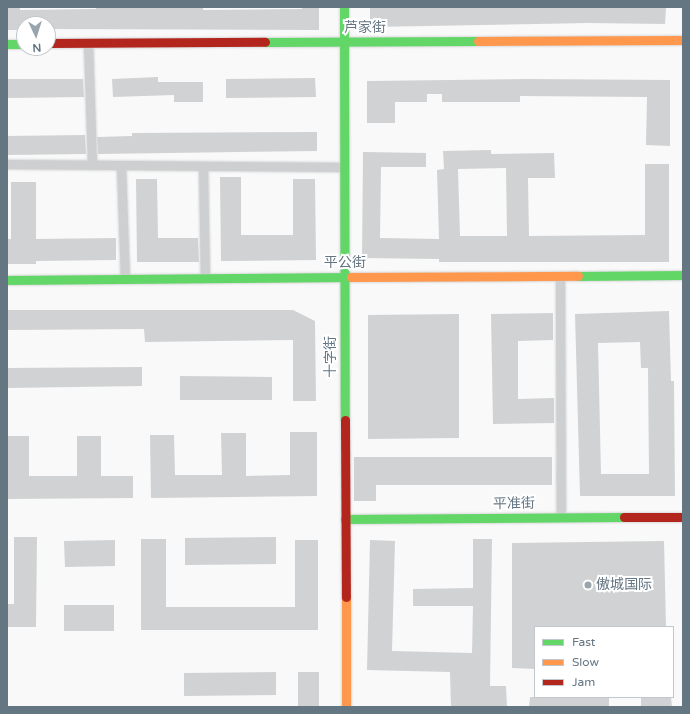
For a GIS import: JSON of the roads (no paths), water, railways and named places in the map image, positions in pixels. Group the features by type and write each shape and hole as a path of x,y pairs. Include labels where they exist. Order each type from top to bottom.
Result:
{"street":[{"name":"十字街","path":"344,7 346,707"},
{"name":"芦家街","path":"56,43 683,40"},
{"path":"88,43 92,165"},
{"path":"7,164 344,167"},
{"path":"121,166 125,279"},
{"path":"204,166 205,278"},
{"name":"平公街","path":"7,280 683,275"},
{"path":"560,276 561,517"},
{"name":"平准街","path":"345,519 683,517"}],"place":[{"name":"傲城国际","path":"588,585"}]}
